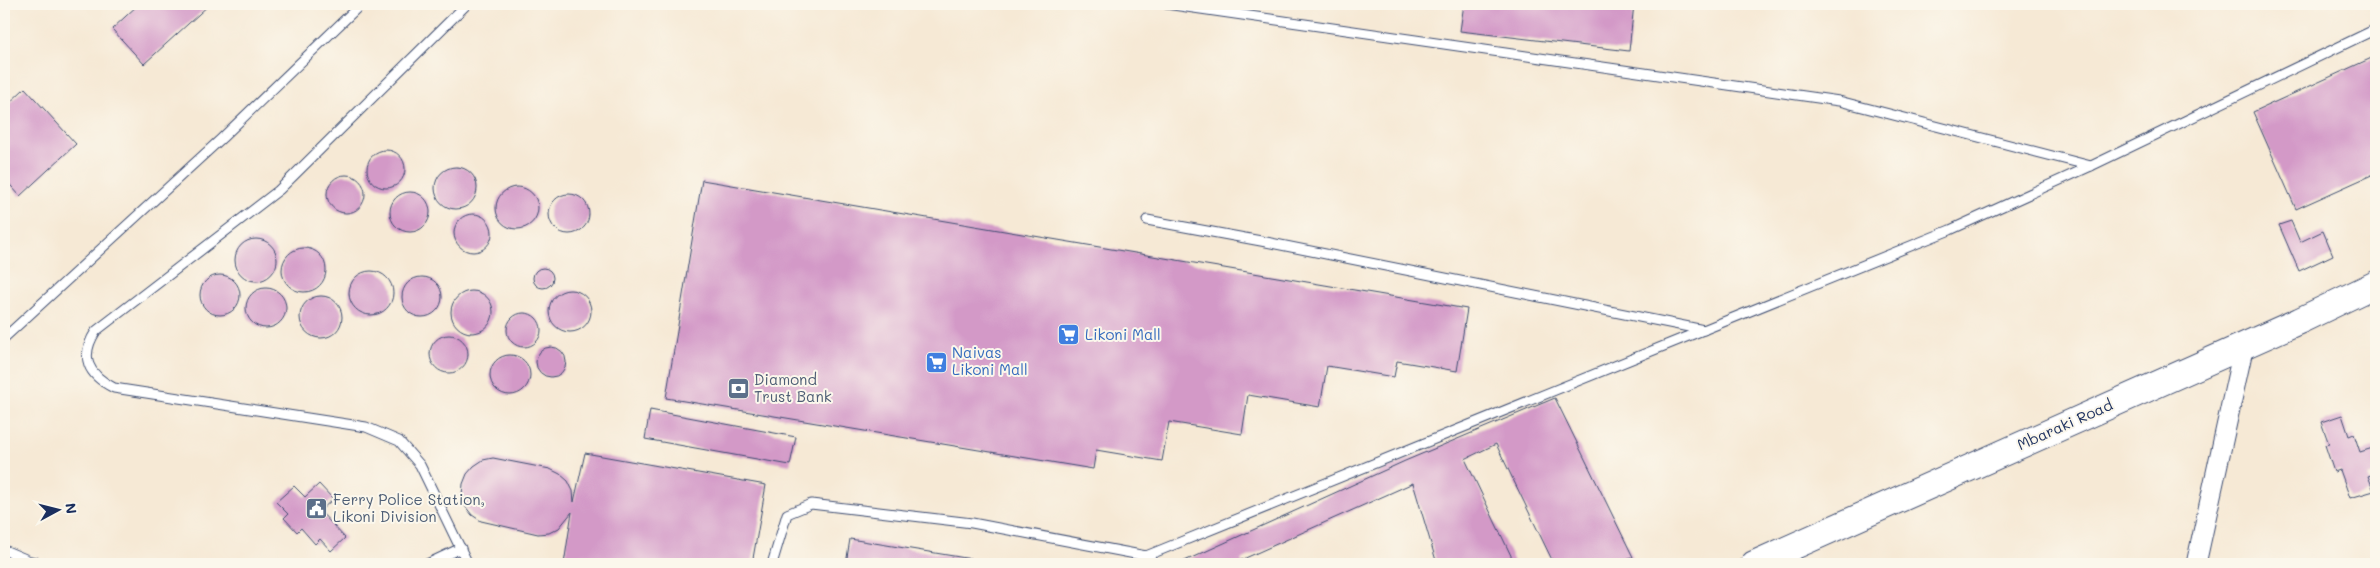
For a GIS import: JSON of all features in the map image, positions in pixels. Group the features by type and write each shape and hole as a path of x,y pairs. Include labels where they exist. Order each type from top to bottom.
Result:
{"main road":[{"name":"Mbaraki Road","path":"1754,564 2376,284"}],"street":[{"path":"2196,564 2244,345"}],"lane":[{"path":"4,338 222,138 361,4"},
{"path":"467,4 279,190 96,331 90,340 86,354 90,370 102,382 114,388 366,427 399,442 420,465 468,564"},
{"path":"1166,4 1839,101 2091,166"},
{"path":"772,564 787,514 811,504 972,523 1146,556 1950,230 2091,166 2376,30"},
{"path":"1147,220 1261,240 1705,330"},
{"path":"427,564 461,548"},
{"path":"4,550 30,561 46,564"}],"building":[{"path":"139,4 210,4 144,64 112,29"},
{"path":"1464,4 1634,4 1629,51 1460,31"},
{"path":"2376,56 2376,173 2296,209 2253,112"},
{"path":"25,88 76,144 20,196 4,178 4,108"},
{"path":"386,150 399,156 405,169 399,182 386,188 373,182 367,169 373,156"},
{"path":"456,167 471,173 477,188 471,203 456,209 441,203 435,188 441,173"},
{"path":"346,175 360,180 365,194 360,208 346,213 332,208 327,194 332,180"},
{"name":"Likoni Mall","path":"702,180 1467,309 1457,371 1397,361 1394,377 1327,366 1320,407 1248,395 1242,434 1169,422 1162,461 1096,450 1093,469 666,398"},
{"path":"517,187 532,193 538,208 532,223 517,229 502,223 496,208 502,193"},
{"path":"414,192 421,195 427,201 430,212 429,220 421,229 414,232 406,232 399,229 391,220 390,208 393,201 402,193"},
{"path":"565,194 573,194 580,197 586,203 589,214 586,225 580,231 573,234 565,234 558,231 552,225 549,218 549,210 552,203 558,197"},
{"path":"473,214 486,220 492,233 486,246 473,252 460,246 454,233 460,220"},
{"path":"2291,221 2300,242 2323,231 2333,255 2299,271 2279,225"},
{"path":"256,239 271,245 277,260 271,275 256,281 241,275 235,260 241,245"},
{"path":"308,248 320,254 325,261 325,279 320,286 313,291 300,292 292,289 285,282 282,266 285,258 292,251"},
{"path":"543,268 550,271 553,278 550,285 543,288 536,285 533,278 536,271"},
{"path":"375,271 387,277 392,284 392,302 387,309 380,314 367,315 359,312 352,305 349,289 352,281 359,274"},
{"path":"216,275 224,275 231,278 237,284 240,295 237,306 231,312 224,315 216,315 209,312 203,306 200,299 200,291 203,284 209,278"},
{"path":"426,277 433,280 439,286 442,297 441,305 433,314 426,317 418,317 411,314 403,305 402,293 405,286 414,278"},
{"path":"270,288 277,291 283,297 286,308 285,316 277,325 270,328 262,328 255,325 247,316 246,304 249,297 258,289"},
{"path":"574,290 582,293 588,299 591,311 588,323 582,329 566,332 558,329 552,323 549,307 552,299 558,293"},
{"path":"472,291 487,297 493,312 487,327 472,333 457,327 451,312 457,297"},
{"path":"317,296 325,296 336,302 342,317 336,332 325,338 317,338 306,332 300,321 300,313 306,302"},
{"path":"524,313 531,314 536,318 540,323 540,337 536,342 531,346 524,347 517,346 512,342 508,337 507,330 508,323 512,318 517,314"},
{"path":"449,335 456,336 462,341 467,347 467,361 462,367 456,372 449,373 442,372 436,367 431,361 430,354 431,347 436,341 442,336"},
{"path":"551,347 562,351 566,362 562,373 551,377 540,373 536,362 540,351"},
{"path":"514,355 521,358 527,364 530,375 529,383 521,392 514,395 506,395 499,392 491,383 490,371 493,364 502,356"},
{"path":"1555,398 1633,557 1619,564 1554,564 1496,444 1465,459 1515,564 1437,564 1413,483 1241,560 1243,564 1178,564 1405,461"},
{"path":"650,410 796,437 790,465 645,439"},
{"path":"2342,415 2349,436 2354,434 2360,452 2376,447 2376,473 2368,476 2374,491 2350,498 2340,470 2334,472 2325,445 2329,444 2321,422"},
{"path":"585,453 766,485 752,564 564,564 572,512 559,528 549,533 538,534 481,521 472,515 465,506 462,495 463,484 467,474 483,460 493,458 550,469 560,474 568,481 573,491 574,502"},
{"path":"319,484 333,499 320,511 345,538 331,551 320,539 315,544 301,528 297,532 284,518 288,514 276,502 294,486 305,497"},
{"path":"850,539 996,563 996,564 846,564"}],"place":[{"name":"Likoni Mall","path":"1069,335"},
{"name":"Naivas Likoni Mall","path":"936,362"},
{"name":"Diamond Trust Bank","path":"738,389"},
{"name":"Ferry Police Station, Likoni Division","path":"317,509"}]}
